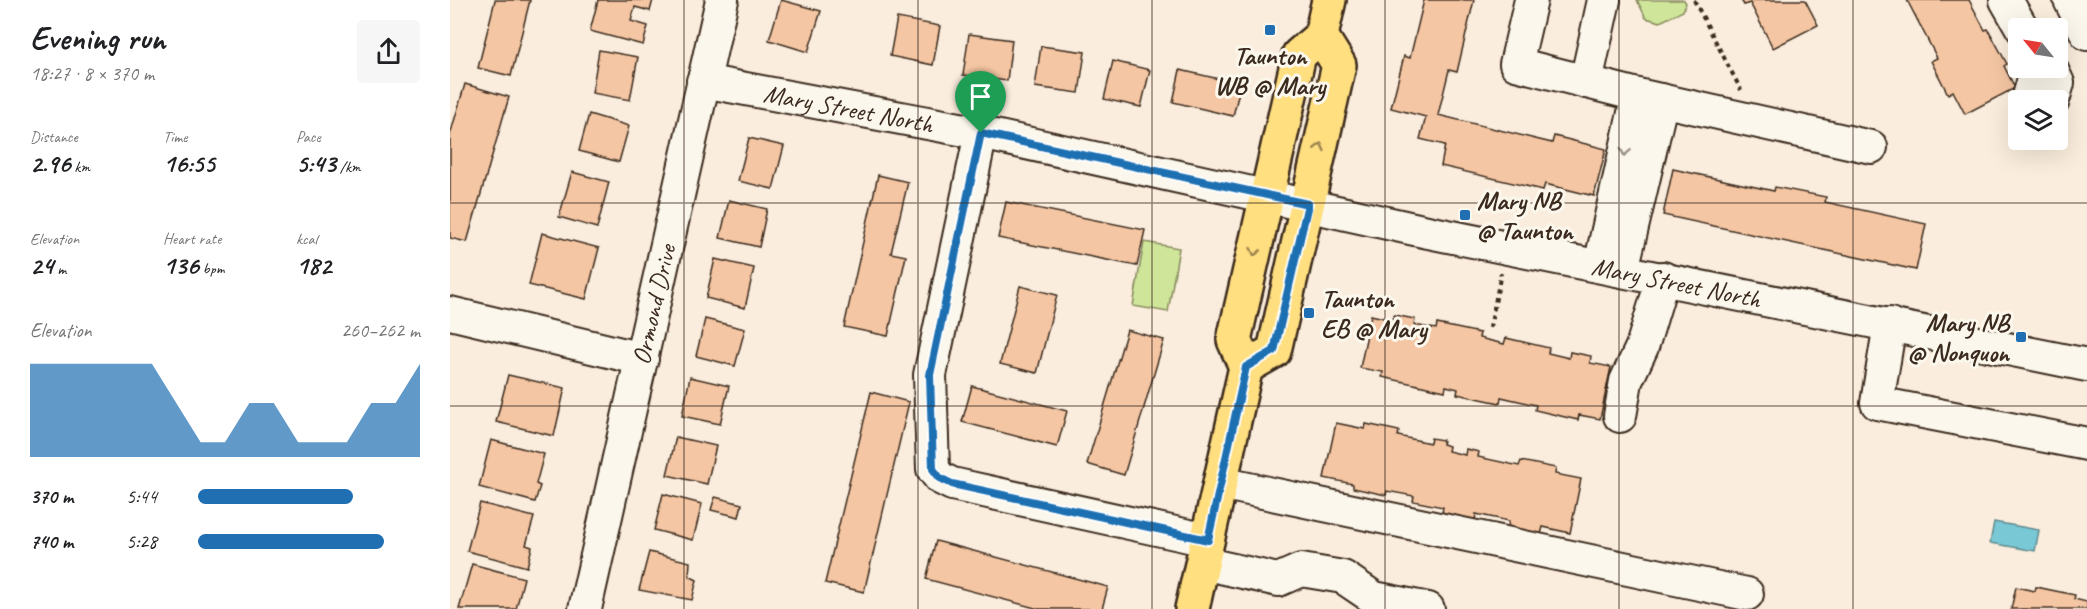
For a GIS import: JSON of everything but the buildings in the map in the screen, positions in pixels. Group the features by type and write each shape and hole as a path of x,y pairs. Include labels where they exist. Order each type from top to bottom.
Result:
{"main road":[{"path":"1192,609 1246,367 1234,340 1266,195 1299,55 1321,36 1329,0"},
{"path":"1246,367 1274,351 1308,204 1339,65 1321,36"}],"street":[{"name":"Ormond Drive","path":"585,609 722,0"},
{"path":"1531,0 1516,64 1650,98 1871,147"},
{"path":"1586,82 1604,0"},
{"path":"2006,0 2016,18"},
{"name":"Mary Street North","path":"703,81 981,133 1507,247 2087,365"},
{"path":"1611,268 1650,98"},
{"path":"981,133 930,375 933,469 940,478 952,484 1205,552 1278,580 1301,570 1343,577 1374,598 1428,609"},
{"path":"1620,416 1626,381 1642,347 1663,278"},
{"path":"450,313 642,359"},
{"path":"1890,324 1877,402 2087,444"},
{"path":"1220,483 1747,594"}],"path":[{"path":"1694,0 1757,122"},
{"path":"1490,328 1507,247"}],"green space":[{"path":"1637,0 1684,0 1686,3 1683,11 1660,22 1646,18"},
{"path":"1144,242 1179,248 1168,312 1133,306"}],"water":[{"path":"1994,522 2039,530 2035,551 1990,543"}],"place":[{"name":"Taunton WB @ Mary","path":"1270,30"},
{"name":"Mary NB @ Taunton","path":"1465,215"},
{"name":"Taunton EB @ Mary","path":"1309,313"},
{"name":"Mary NB @ Nonquon","path":"2021,337"}],"route":[{"path":"981,133 1308,204 1274,351 1246,367 1208,540 952,484 940,478 933,469 930,375 981,133"}]}
